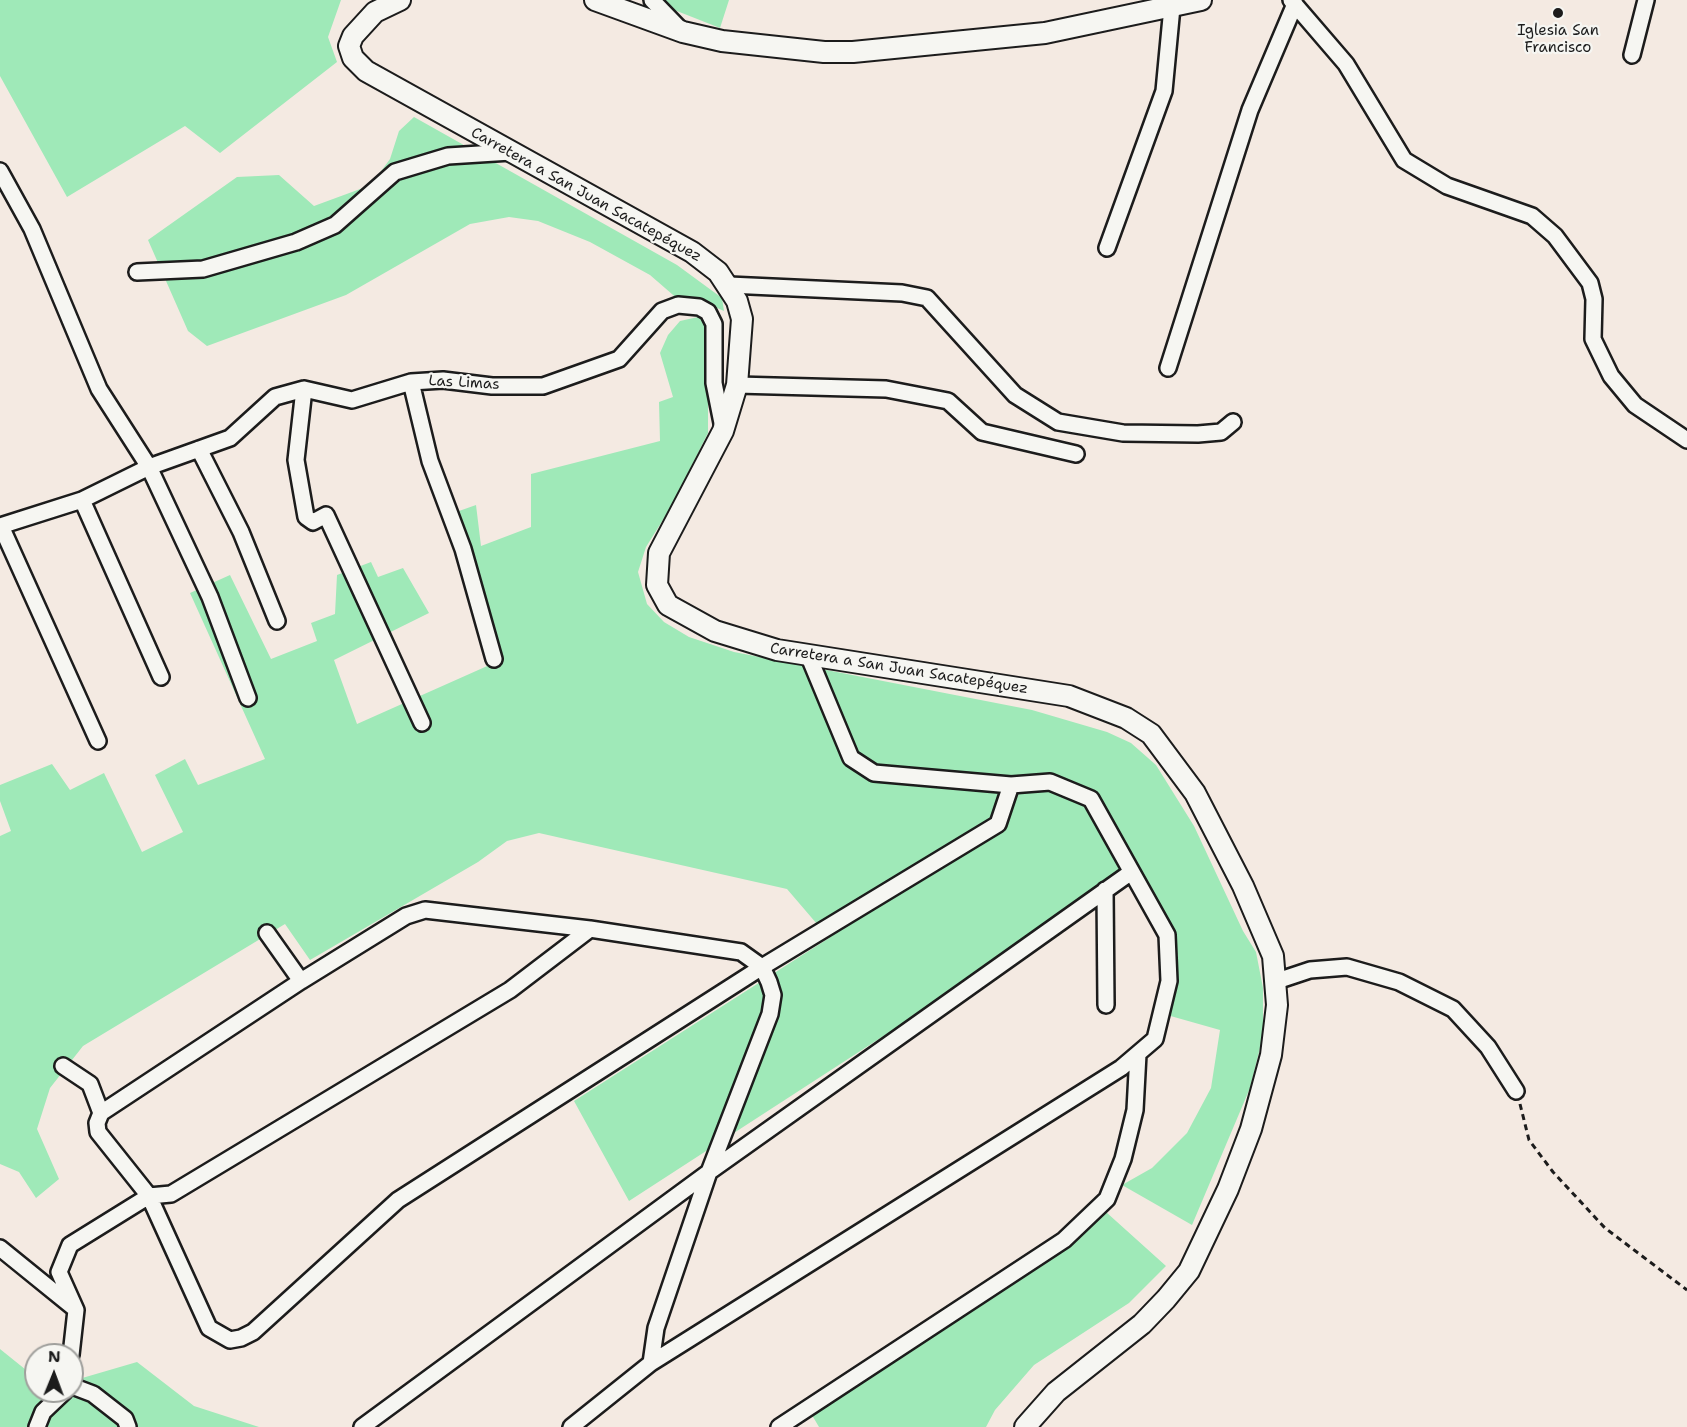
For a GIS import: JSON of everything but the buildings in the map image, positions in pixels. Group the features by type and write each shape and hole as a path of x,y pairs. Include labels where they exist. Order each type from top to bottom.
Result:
{"main road":[{"name":"Carretera a San Juan Sacatepéquez","path":"400,0 375,12 363,22 349,46 353,58 366,71 692,252 718,272 729,285 737,301 742,319 737,386 723,431 659,553 656,572 659,591 673,609 715,631 749,643 809,657 1069,696 1108,709 1151,734 1167,753 1209,817 1243,886 1273,956 1277,981 1274,1039 1251,1129 1209,1233 1189,1271 1142,1324 1056,1392 1025,1427"},
{"path":"594,0 683,32 722,41 824,52 853,52 1045,33 1201,0"}],"street":[{"path":"652,0 683,32"},
{"path":"1632,55 1646,0"},
{"path":"1168,368 1250,110 1293,2 1346,64 1404,160 1447,186 1532,216 1555,236 1590,284 1594,299 1593,339 1611,376 1635,405 1687,440"},
{"path":"1107,248 1164,91 1177,4"},
{"path":"137,272 202,269 296,242 335,225 395,172 448,156 511,152"},
{"path":"0,171 32,229 99,389 149,467 210,597 248,698"},
{"path":"729,285 902,293 927,298 1015,395 1058,422 1123,433 1198,434 1221,432 1233,422"},
{"name":"Las Limas","path":"0,526 82,500 149,467 230,438 275,397 304,389 352,400 411,382 443,380 492,386 543,386 619,359 662,311 678,305 699,307 708,312 714,324 714,383 723,431"},
{"path":"411,382 430,461 463,549 494,658"},
{"path":"737,386 886,389 948,401 960,409 974,427 982,432 1076,454"},
{"path":"304,389 296,460 306,517 313,522 326,515 422,723"},
{"path":"199,449 241,532 277,621"},
{"path":"82,500 161,677"},
{"path":"0,526 98,741"},
{"path":"571,1427 651,1363 915,1200 1121,1068 1155,1040 1170,981 1167,935 1130,873 1091,800 1050,782 1011,785 874,773 852,758 809,657"},
{"path":"651,1363 656,1328 709,1172 770,1014 773,995 762,967 741,952 590,929 425,910 406,916 301,981 102,1113 97,1123 98,1132 149,1196 208,1328 230,1340 241,1338 253,1332 398,1200 762,967 998,824 1011,785"},
{"path":"362,1427 709,1172 1130,873"},
{"path":"1105,890 1106,1005"},
{"path":"72,1343 76,1310 59,1272 70,1245 149,1196 171,1194 510,990 590,929"},
{"path":"267,933 301,981"},
{"path":"1277,981 1310,970 1347,967 1399,982 1454,1009 1488,1047 1516,1091"},
{"path":"779,1427 1064,1240 1107,1199 1123,1159 1135,1110 1138,1054"},
{"path":"63,1066 90,1084 102,1113"},
{"path":"0,1248 76,1310"},
{"path":"84,1391 93,1394 125,1419 128,1427"},
{"path":"37,1427 43,1412 52,1403"}],"path":[{"path":"1516,1091 1530,1140 1553,1172 1605,1227 1687,1290"}],"green space":[{"path":"0,0 341,0 328,37 337,62 220,153 185,126 67,197 0,76"},
{"path":"649,0 729,0 720,28"},
{"path":"414,117 677,265 722,298 724,311 697,299 680,301 650,275 590,242 538,221 509,217 470,224 346,295 207,346 188,331 148,240 237,177 279,175 314,206 371,185 390,159 399,131"},
{"path":"698,317 708,323 708,433 671,507 646,547 638,572 647,604 664,622 689,637 734,652 1032,710 1107,732 1131,743 1156,765 1194,826 1243,931 1256,952 1263,988 1263,1036 1250,1088 1192,1225 1122,1185 1152,1168 1187,1133 1211,1088 1220,1030 1167,1015 1178,956 1141,869 629,1201 574,1101 829,938 787,889 539,833 507,841 478,862 310,960 285,924 83,1046 50,1088 37,1129 59,1179 36,1198 19,1172 0,1164 0,836 11,831 0,801 0,785 52,764 70,790 104,773 142,852 183,832 155,775 185,759 198,785 265,759 190,593 230,575 271,659 317,641 311,623 335,614 337,575 371,562 378,577 403,568 429,613 334,660 357,724 494,663 459,511 476,505 481,546 531,527 531,474 660,441 659,402 673,397 660,353 668,335 680,321"},
{"path":"1106,1212 1166,1266 1129,1303 1034,1365 995,1410 986,1427 819,1427 806,1405"},
{"path":"0,1349 24,1368 24,1403 84,1403 84,1377 137,1362 194,1406 259,1427 0,1427"}],"place":[{"name":"Iglesia San Francisco","path":"1558,13"}]}
